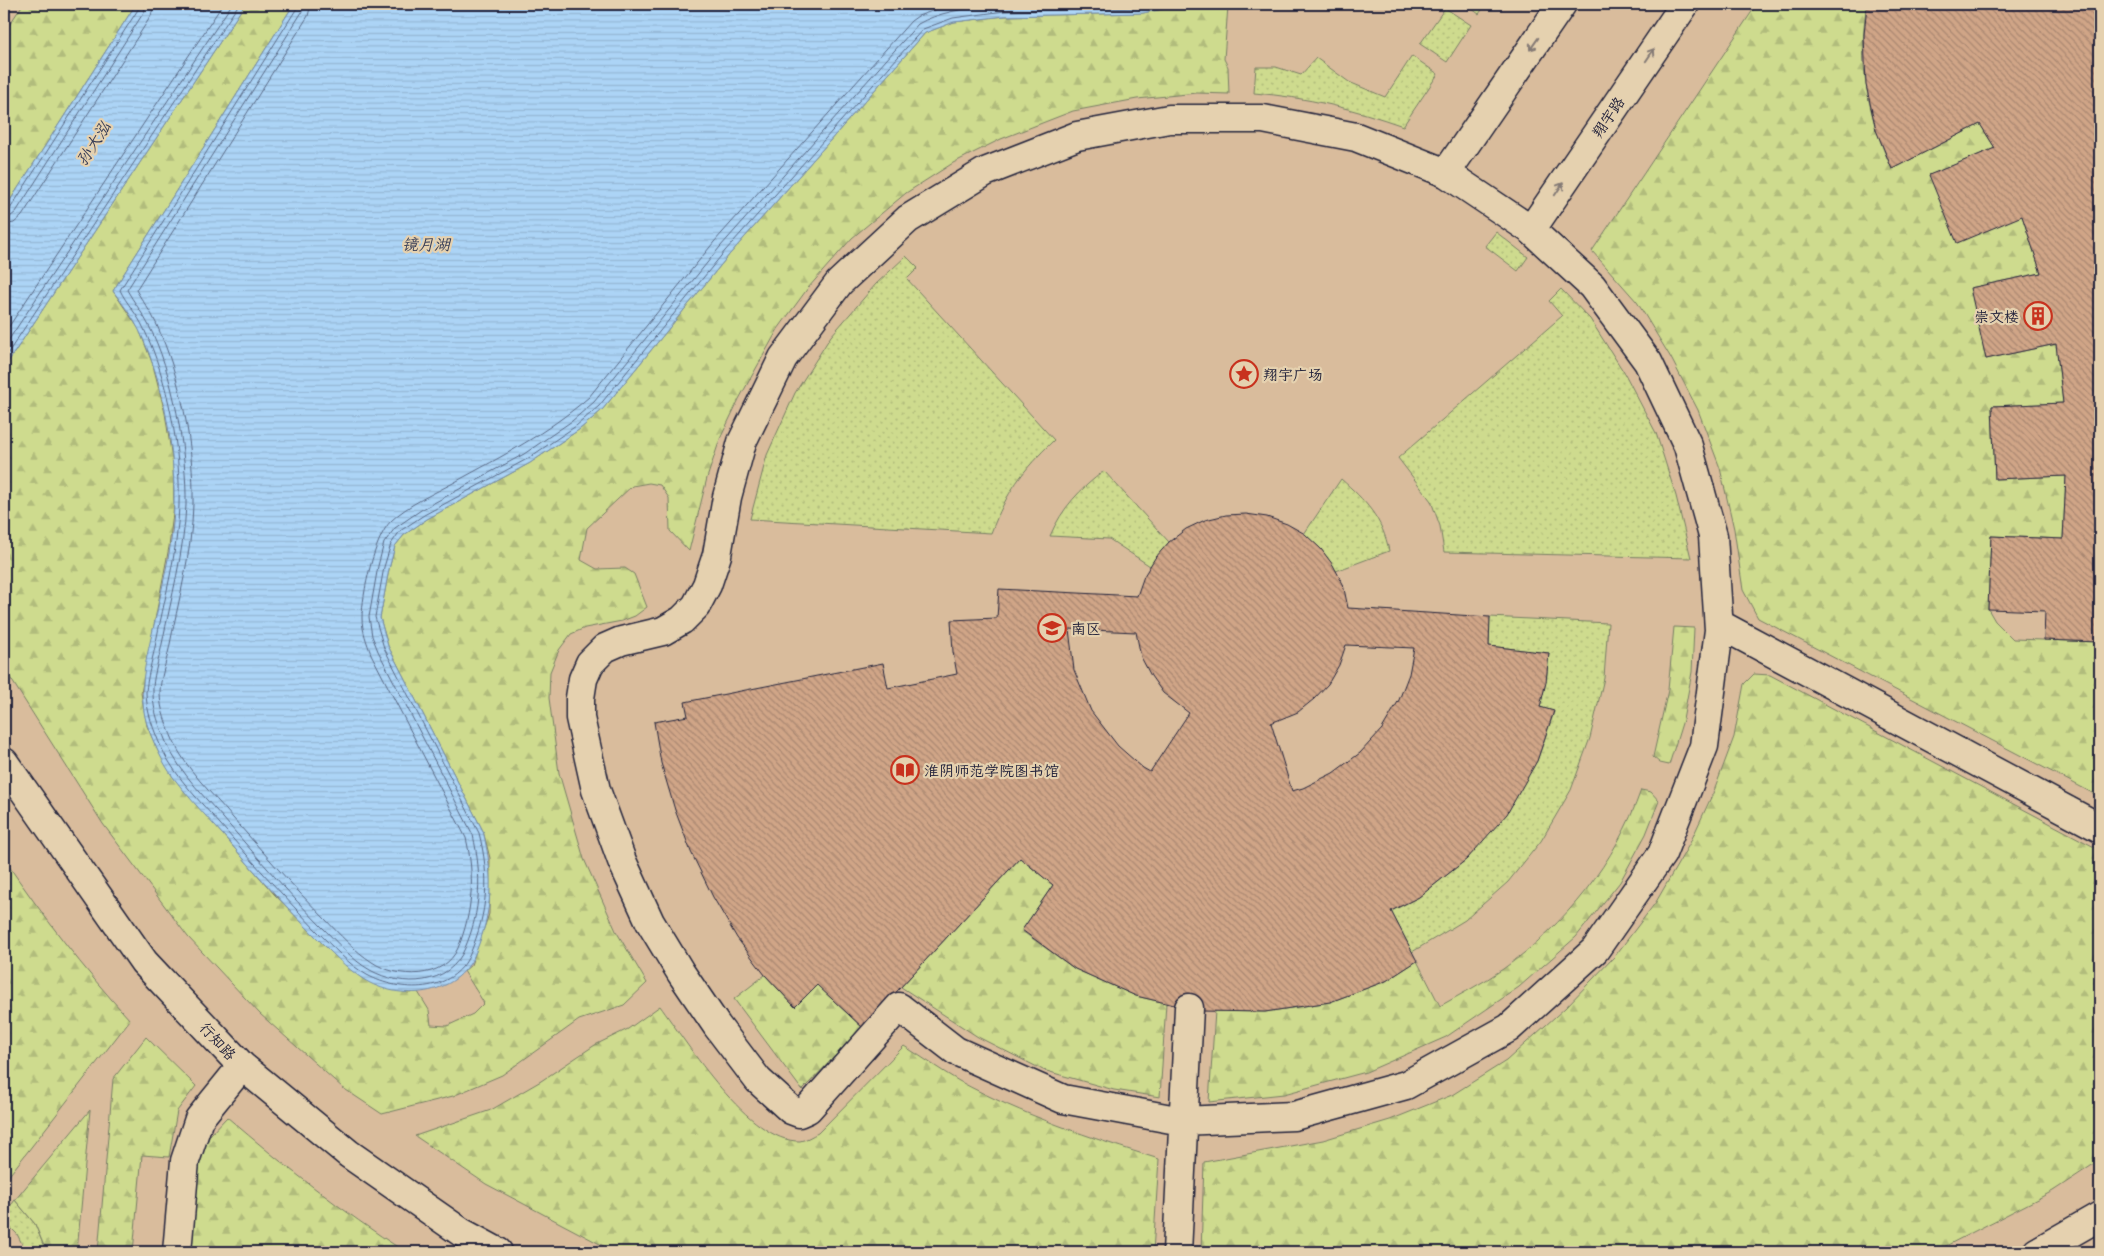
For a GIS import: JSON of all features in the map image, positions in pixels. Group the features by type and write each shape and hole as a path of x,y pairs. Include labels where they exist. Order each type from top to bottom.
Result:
{"lane":[{"path":"1446,173 1562,4"},
{"name":"翔宇路","path":"1532,230 1686,4"},
{"path":"1169,119 1264,119 1356,137 1446,173 1532,230 1592,286 1648,362 1688,446 1713,536 1719,624 1704,746 1662,854 1595,950 1509,1028 1406,1085 1294,1116 1182,1121 1062,1099 956,1051 899,1007 808,1110 798,1113 791,1110 758,1080 717,1026 681,973 650,922 622,862 596,790 580,718 580,698 583,679 590,663 604,648 621,641 663,631 682,620 696,606 707,585 717,556 727,497 742,442 783,358 839,283 908,219 985,172 1076,136 1169,119"},
{"path":"1719,624 2100,828"},
{"name":"行知路","path":"4,762 144,962 242,1066 349,1154 461,1232 498,1252"},
{"path":"1177,1252 1189,1008"},
{"path":"177,1252 185,1161 199,1119 242,1066"},
{"path":"2037,1252 2100,1216"}],"shaded area":[{"name":"南区","path":"4,4 2100,4 2100,1252 4,1252"}],"green space":[{"path":"23,4 136,4 4,210 4,33"},
{"path":"245,4 294,4 113,291 139,329 153,365 165,413 173,465 174,505 169,547 141,693 147,726 158,751 173,777 274,894 329,950 363,979 408,993 418,992 429,1010 431,1025 447,1026 473,1014 484,1003 464,971 471,965 489,914 490,858 483,831 388,646 380,618 395,546 404,535 427,519 530,463 580,429 602,410 729,255 925,33 954,22 1005,16 1143,13 1167,8 1174,4 1218,4 1228,6 1224,59 1228,67 1229,94 1197,93 1137,99 1073,111 1001,139 953,163 906,193 852,238 808,288 778,329 739,399 720,439 707,478 689,551 670,531 669,498 660,485 649,483 632,486 587,528 581,560 597,569 625,568 634,574 647,607 635,616 622,621 585,628 571,634 559,650 550,672 549,698 559,773 584,859 616,931 647,983 624,1005 579,1020 502,1075 453,1096 382,1114 343,1088 260,1014 188,937 103,824 4,668 4,368"},
{"path":"1465,4 1486,4 1479,14"},
{"path":"1757,4 1867,4 1863,46 1867,88 1877,130 1892,169 1980,124 1995,148 1930,175 2022,216 2041,273 1971,288 1986,359 2056,344 2063,403 1992,406 1995,479 2066,476 2063,539 1991,536 1988,609 1995,621 2013,639 2100,642 2100,797 1758,618 1743,590 1734,529 1720,468 1698,410 1671,358 1637,302 1592,251"},
{"path":"1445,8 1471,25 1447,62 1420,44"},
{"path":"1412,56 1438,74 1403,126 1367,114 1330,105 1292,97 1254,93 1256,67 1276,67 1301,75 1316,58 1349,82 1385,97"},
{"path":"1496,232 1528,257 1518,271 1485,246"},
{"path":"906,256 918,268 907,279 1054,440 1016,482 1003,505 991,533 750,519 767,455 795,393 831,336 876,284"},
{"path":"1561,289 1590,319 1625,374 1656,433 1676,496 1691,558 1444,552 1440,526 1431,501 1398,458 1562,316 1549,301"},
{"path":"1104,471 1169,542 1150,566 1109,539 1050,536 1072,500"},
{"path":"1341,479 1358,495 1378,520 1389,551 1336,571 1321,549 1304,534"},
{"path":"1490,617 1608,623 1604,678 1590,738 1571,790 1541,841 1508,882 1465,920 1412,952 1391,911 1419,897 1467,859 1537,761 1554,712 1540,707 1546,682 1549,653 1489,646"},
{"path":"1674,627 1694,628 1692,672 1683,720 1669,765 1660,763 1653,757 1668,690"},
{"path":"1754,674 1770,675 2100,850 2100,1160 2053,1191 1934,1252 1201,1252 1204,1162 1323,1140 1390,1120 1452,1095 1506,1061 1565,1008 1615,956 1656,902 1690,843 1714,791 1734,737 1744,684"},
{"path":"1641,790 1651,792 1659,801 1646,834 1620,882 1576,937 1519,987 1446,1037 1366,1072 1284,1094 1209,1102 1215,1011 1265,1012 1330,1002 1386,981 1417,961 1440,1006 1480,984 1526,952 1567,912 1603,867 1618,842"},
{"path":"1020,858 1053,885 1022,931 1075,969 1136,996 1166,1003 1160,1097 1114,1090 1043,1070 978,1037 901,987"},
{"path":"4,859 64,942 130,1020 4,1182"},
{"path":"765,975 795,1007 817,985 863,1028 802,1090 734,999"},
{"path":"660,1006 703,1066 740,1109 760,1126 780,1137 800,1141 818,1133 904,1046 959,1081 1007,1105 1082,1134 1159,1159 1153,1252 615,1252 486,1184 415,1136 491,1110 541,1081 595,1045 628,1029"},
{"path":"146,1037 196,1086 177,1111 169,1157 142,1155 133,1252 98,1252 113,1079"},
{"path":"90,1110 77,1252 43,1252 46,1251 35,1224 15,1200"},
{"path":"227,1117 314,1188 405,1252 190,1252 200,1158 210,1135"},
{"path":"15,1200 35,1224 46,1252 26,1252 17,1234 4,1221 4,1214"}],"water":[{"name":"孙大泓","path":"136,4 245,4 4,368 4,210"},
{"name":"镜月湖","path":"294,4 1174,4 1167,8 1143,13 1005,16 954,22 925,33 729,255 602,410 580,429 530,463 427,519 404,535 395,546 380,618 388,646 483,831 489,863 490,893 488,908 475,954 466,968 455,979 441,987 426,991 410,993 393,991 377,986 363,979 344,965 272,891 180,786 169,772 160,754 145,716 143,701 144,671 170,545 174,517 174,482 170,437 155,370 139,330 113,291"}],"building":[{"name":"崇文楼","path":"1867,4 2100,4 2100,642 2044,640 2045,611 1988,609 1991,536 2063,539 2066,476 1995,479 1992,406 2063,403 2056,344 1986,359 1970,288 2041,273 2022,216 1957,243 1929,175 1995,148 1980,124 1892,169 1876,130 1866,85 1864,35"},
{"name":"淮阴师范学院图书馆","path":"1246,514 1267,517 1287,524 1305,534 1321,549 1333,565 1343,584 1348,608 1490,617 1489,646 1549,653 1546,682 1540,707 1554,711 1537,761 1507,814 1467,859 1419,897 1391,911 1417,961 1386,981 1330,1002 1265,1012 1200,1011 1136,996 1075,969 1022,930 1053,885 1020,858 863,1028 817,985 795,1007 765,975 737,938 713,897 691,852 675,810 661,763 654,722 688,716 685,702 883,663 888,688 957,674 953,652 951,620 997,618 999,589 1137,596 1144,576 1155,558 1169,542 1186,529 1205,520 1226,515","holes":["1069,629 1136,632 1141,657 1151,676 1163,693 1189,713 1150,772 1118,746 1091,711 1074,670","1346,645 1414,648 1409,674 1399,700 1382,729 1360,753 1333,773 1303,788 1292,791 1271,723 1298,712 1314,699 1328,684 1339,665"]}],"place":[{"name":"崇文楼","path":"2038,316"},
{"name":"翔宇广场","path":"1244,374"},
{"name":"南区","path":"1052,628"},
{"name":"淮阴师范学院图书馆","path":"905,770"}]}
